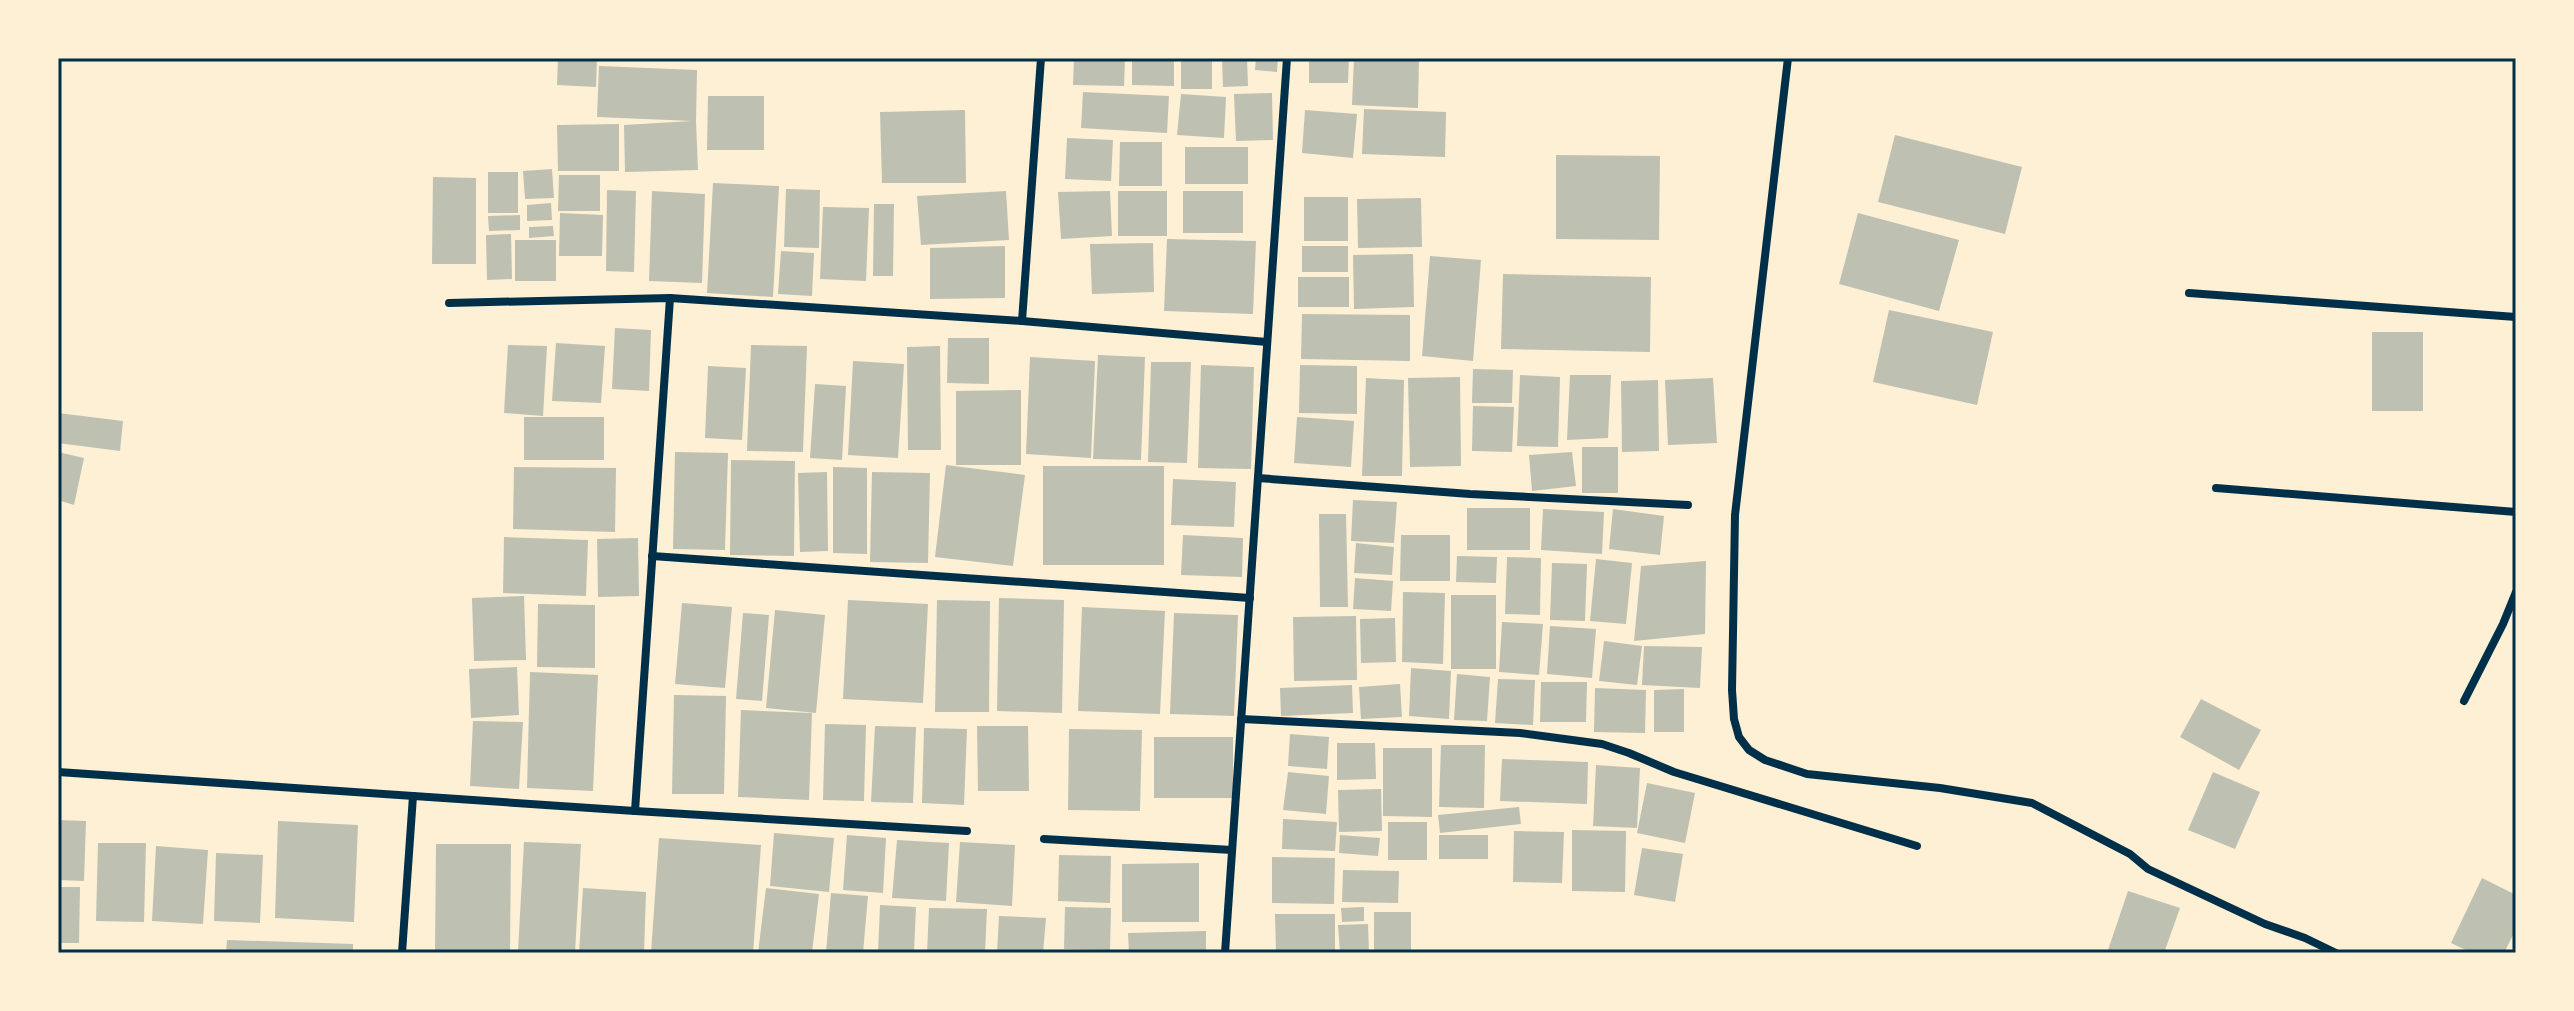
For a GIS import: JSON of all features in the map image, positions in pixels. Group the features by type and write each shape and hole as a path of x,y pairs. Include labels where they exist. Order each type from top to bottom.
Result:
{"street":[{"path":"1022,321 1041,58"},
{"path":"1225,953 1287,58"},
{"path":"1788,58 1735,515 1732,690 1739,737 1749,750 1765,760 1807,774 1940,788 2032,803 2130,854 2148,869 2265,924 2336,953"},
{"path":"2189,293 2516,317"},
{"path":"635,811 670,298"},
{"path":"449,303 670,298 1022,321 1267,342"},
{"path":"1258,478 1470,494 1688,505"},
{"path":"2216,488 2516,512"},
{"path":"652,556 1250,598"},
{"path":"2464,701 2516,592"},
{"path":"1241,719 1520,733 1602,744 1674,772 1917,846"},
{"path":"58,772 967,831"},
{"path":"402,953 413,796"},
{"path":"1044,839 1232,850"}],"building":[{"path":"558,58 597,58 596,87 557,85"},
{"path":"1074,58 1125,58 1124,86 1073,85"},
{"path":"1132,58 1174,58 1174,86 1132,85"},
{"path":"1181,58 1212,58 1212,89 1181,89"},
{"path":"1222,58 1247,58 1248,86 1223,87"},
{"path":"1256,58 1278,58 1277,72 1255,70"},
{"path":"1309,58 1349,58 1348,83 1309,83"},
{"path":"1354,58 1419,58 1418,108 1352,105"},
{"path":"599,66 697,70 698,170 625,172 624,125 692,121 597,117"},
{"path":"1083,92 1169,96 1167,133 1081,128"},
{"path":"1272,93 1273,140 1236,141 1234,94"},
{"path":"1181,94 1226,97 1224,138 1177,135"},
{"path":"708,96 764,96 764,150 707,150"},
{"path":"1364,109 1446,112 1445,157 1362,154"},
{"path":"965,110 966,183 882,183 880,112"},
{"path":"1305,110 1357,114 1353,158 1302,153"},
{"path":"619,124 619,171 558,171 557,125"},
{"path":"1895,135 2022,167 2005,234 1878,202"},
{"path":"1067,138 1113,140 1111,181 1065,179"},
{"path":"1120,142 1162,142 1162,186 1119,186"},
{"path":"1185,147 1248,147 1248,184 1185,184"},
{"path":"1556,155 1660,156 1659,240 1556,239"},
{"path":"552,169 554,198 525,199 523,171"},
{"path":"488,172 518,172 518,213 488,213"},
{"path":"559,175 600,175 600,211 558,211"},
{"path":"433,177 476,178 476,264 432,264"},
{"path":"713,183 779,186 773,297 707,293"},
{"path":"786,189 820,190 819,248 784,247"},
{"path":"607,190 636,191 634,272 606,271"},
{"path":"652,191 705,194 702,283 649,281"},
{"path":"1006,191 1009,240 921,245 917,196"},
{"path":"1110,191 1112,236 1061,239 1058,192"},
{"path":"1118,191 1167,191 1167,236 1118,236"},
{"path":"1183,191 1243,191 1243,233 1183,233"},
{"path":"1304,197 1348,197 1348,241 1304,241"},
{"path":"1421,198 1422,247 1358,248 1357,199"},
{"path":"551,203 552,220 527,221 527,205"},
{"path":"874,204 894,204 893,276 873,276"},
{"path":"823,207 869,208 866,281 820,279"},
{"path":"560,213 603,215 602,256 559,256"},
{"path":"1858,213 1959,240 1939,311 1839,284"},
{"path":"520,215 520,230 489,231 488,216"},
{"path":"553,226 554,236 529,238 529,227"},
{"path":"511,234 512,279 487,280 486,235"},
{"path":"1167,239 1256,241 1253,314 1164,311"},
{"path":"515,240 556,240 556,281 515,281"},
{"path":"1153,243 1154,292 1092,294 1090,244"},
{"path":"1005,246 1005,298 930,299 930,248"},
{"path":"1302,246 1348,246 1348,272 1302,272"},
{"path":"781,251 814,253 812,296 778,294"},
{"path":"1413,254 1414,307 1354,309 1353,255"},
{"path":"1430,256 1481,260 1473,361 1422,356"},
{"path":"1503,274 1651,277 1650,352 1501,349"},
{"path":"1298,277 1349,277 1349,307 1298,307"},
{"path":"1889,310 1993,332 1977,405 1873,382"},
{"path":"1302,314 1410,315 1410,361 1301,359"},
{"path":"615,328 651,330 649,391 612,389"},
{"path":"2372,332 2423,332 2423,411 2372,411"},
{"path":"948,338 989,338 989,384 947,383"},
{"path":"556,343 605,346 601,403 552,401"},
{"path":"508,345 547,346 543,416 504,413"},
{"path":"751,345 807,346 803,452 747,451"},
{"path":"940,346 941,450 908,450 907,347"},
{"path":"1098,355 1145,357 1141,460 1093,459"},
{"path":"1030,357 1095,361 1091,458 1026,454"},
{"path":"853,361 904,364 898,458 848,455"},
{"path":"1151,362 1191,362 1187,463 1148,462"},
{"path":"1201,365 1254,367 1251,469 1198,468"},
{"path":"1300,365 1357,366 1357,414 1299,413"},
{"path":"708,366 746,368 742,440 705,438"},
{"path":"1473,369 1513,370 1512,403 1472,403"},
{"path":"1520,375 1560,377 1558,447 1517,446"},
{"path":"1570,375 1611,375 1608,438 1567,440"},
{"path":"1460,377 1461,466 1410,467 1408,378"},
{"path":"1366,378 1404,380 1402,476 1362,476"},
{"path":"1713,378 1717,443 1668,445 1665,380"},
{"path":"1658,380 1659,451 1622,452 1621,381"},
{"path":"815,384 846,386 842,460 810,458"},
{"path":"1021,390 1021,465 956,465 956,391"},
{"path":"1473,406 1514,407 1512,452 1472,451"},
{"path":"58,413 123,421 120,451 58,443"},
{"path":"524,417 604,417 604,460 524,460"},
{"path":"1297,417 1354,421 1351,467 1294,463"},
{"path":"1582,447 1618,447 1618,493 1582,493"},
{"path":"58,452 84,458 74,505 58,500"},
{"path":"675,452 728,453 725,550 673,549"},
{"path":"1572,452 1576,486 1532,491 1529,455"},
{"path":"731,460 795,461 794,556 730,555"},
{"path":"946,465 1025,475 1013,566 935,557"},
{"path":"1043,466 1164,466 1164,565 1043,565"},
{"path":"514,467 616,468 615,532 513,529"},
{"path":"833,467 867,468 867,554 833,553"},
{"path":"827,472 828,551 800,552 798,473"},
{"path":"872,472 930,473 928,563 870,562"},
{"path":"1173,479 1236,482 1234,527 1171,525"},
{"path":"1353,500 1397,502 1394,543 1351,541"},
{"path":"1467,508 1530,508 1530,550 1467,550"},
{"path":"1543,509 1604,512 1602,554 1541,550"},
{"path":"1613,509 1664,516 1660,555 1609,549"},
{"path":"1319,514 1346,514 1348,607 1320,607"},
{"path":"1183,535 1243,538 1242,577 1181,575"},
{"path":"1401,535 1450,535 1450,581 1400,581"},
{"path":"504,537 588,540 586,596 503,593"},
{"path":"638,538 639,596 598,597 597,539"},
{"path":"1356,543 1394,547 1392,575 1354,573"},
{"path":"1457,556 1497,557 1496,583 1456,582"},
{"path":"1507,557 1541,558 1540,615 1505,614"},
{"path":"1596,559 1632,563 1626,624 1590,621"},
{"path":"1706,561 1705,634 1634,641 1641,566"},
{"path":"1552,563 1587,564 1585,621 1550,620"},
{"path":"1355,578 1393,581 1391,611 1353,609"},
{"path":"1403,592 1445,593 1443,664 1402,662"},
{"path":"1451,595 1496,595 1496,669 1451,669"},
{"path":"524,596 526,660 474,661 472,598"},
{"path":"999,598 1064,600 1062,713 997,711"},
{"path":"848,600 928,604 923,703 843,699"},
{"path":"937,600 990,601 989,712 935,712"},
{"path":"682,603 732,607 725,688 675,684"},
{"path":"538,604 595,605 595,668 537,667"},
{"path":"1082,607 1165,611 1160,714 1078,711"},
{"path":"775,610 825,615 816,713 766,708"},
{"path":"743,613 769,615 762,701 736,699"},
{"path":"1174,613 1238,615 1234,716 1170,714"},
{"path":"1356,616 1357,680 1294,681 1293,617"},
{"path":"1395,618 1396,662 1361,663 1360,619"},
{"path":"1502,622 1543,624 1539,675 1499,672"},
{"path":"1550,626 1596,629 1592,678 1547,674"},
{"path":"1604,641 1642,646 1637,685 1599,681"},
{"path":"1644,646 1702,647 1700,688 1642,685"},
{"path":"517,667 519,715 471,718 469,669"},
{"path":"1411,668 1451,671 1449,719 1409,716"},
{"path":"530,672 598,675 593,791 527,788"},
{"path":"1457,674 1490,677 1487,721 1454,720"},
{"path":"1498,679 1535,680 1533,725 1495,723"},
{"path":"1541,682 1587,682 1586,722 1540,722"},
{"path":"1400,684 1402,717 1361,719 1359,687"},
{"path":"1352,685 1353,713 1281,716 1280,688"},
{"path":"1595,688 1646,690 1645,733 1594,732"},
{"path":"1684,689 1684,732 1654,732 1654,690"},
{"path":"674,695 726,696 724,794 672,794"},
{"path":"2201,699 2261,730 2239,770 2180,737"},
{"path":"741,710 812,713 809,800 738,797"},
{"path":"473,721 523,722 519,789 470,786"},
{"path":"825,724 866,725 864,801 823,800"},
{"path":"875,726 916,727 913,803 871,802"},
{"path":"977,726 1028,726 1029,791 978,791"},
{"path":"924,728 967,729 964,805 922,803"},
{"path":"1069,729 1142,730 1140,811 1068,810"},
{"path":"1290,734 1329,737 1327,769 1288,766"},
{"path":"1154,737 1233,737 1233,798 1154,798"},
{"path":"1337,743 1375,743 1376,779 1337,780"},
{"path":"1441,745 1485,745 1484,808 1439,807"},
{"path":"1383,748 1432,748 1432,817 1383,816"},
{"path":"1502,759 1588,762 1587,804 1500,801"},
{"path":"1596,765 1640,768 1637,828 1593,826"},
{"path":"1288,772 1329,776 1326,814 1283,810"},
{"path":"2213,772 2260,792 2235,849 2188,830"},
{"path":"1647,783 1695,793 1685,843 1637,833"},
{"path":"1381,789 1382,831 1339,832 1338,790"},
{"path":"1519,807 1521,824 1440,833 1438,815"},
{"path":"1283,819 1337,822 1335,851 1282,849"},
{"path":"58,820 86,821 84,881 58,880"},
{"path":"278,821 358,825 354,922 275,918"},
{"path":"1388,822 1427,822 1427,860 1388,860"},
{"path":"1572,830 1626,831 1625,892 1572,891"},
{"path":"1514,831 1564,832 1562,883 1513,882"},
{"path":"774,833 834,838 829,892 770,886"},
{"path":"847,835 886,838 883,893 843,890"},
{"path":"1340,835 1380,838 1378,856 1339,853"},
{"path":"1439,835 1488,835 1488,859 1439,859"},
{"path":"659,838 761,845 753,953 651,953"},
{"path":"897,840 949,843 946,901 892,898"},
{"path":"524,842 581,844 575,953 518,951"},
{"path":"960,842 1015,845 1012,906 956,902"},
{"path":"98,843 146,843 144,922 96,921"},
{"path":"436,844 511,844 510,953 435,953"},
{"path":"156,846 208,850 203,924 152,921"},
{"path":"1642,848 1683,854 1675,902 1634,895"},
{"path":"216,853 263,855 260,923 214,921"},
{"path":"1059,855 1111,856 1110,903 1058,901"},
{"path":"1272,857 1335,858 1334,904 1272,903"},
{"path":"1199,863 1199,922 1122,922 1122,864"},
{"path":"1343,870 1399,871 1398,903 1342,902"},
{"path":"2482,878 2516,895 2516,929 2504,953 2472,953 2451,943"},
{"path":"58,887 80,887 79,943 58,943"},
{"path":"583,888 646,892 644,953 579,953"},
{"path":"766,888 819,894 812,953 758,953"},
{"path":"2128,891 2180,908 2164,953 2107,953"},
{"path":"831,893 868,896 863,953 826,953"},
{"path":"880,905 916,907 914,953 878,953"},
{"path":"1065,907 1111,908 1110,950 1064,949"},
{"path":"1364,907 1364,921 1342,922 1341,908"},
{"path":"929,908 987,909 985,953 927,953"},
{"path":"1374,912 1411,912 1411,953 1374,953"},
{"path":"1275,914 1335,914 1335,953 1276,953"},
{"path":"999,916 1046,918 1043,953 997,953"},
{"path":"1368,924 1369,953 1340,953 1338,925"},
{"path":"1206,931 1206,953 1129,953 1128,933"},
{"path":"227,940 353,944 353,953 226,953"}]}
